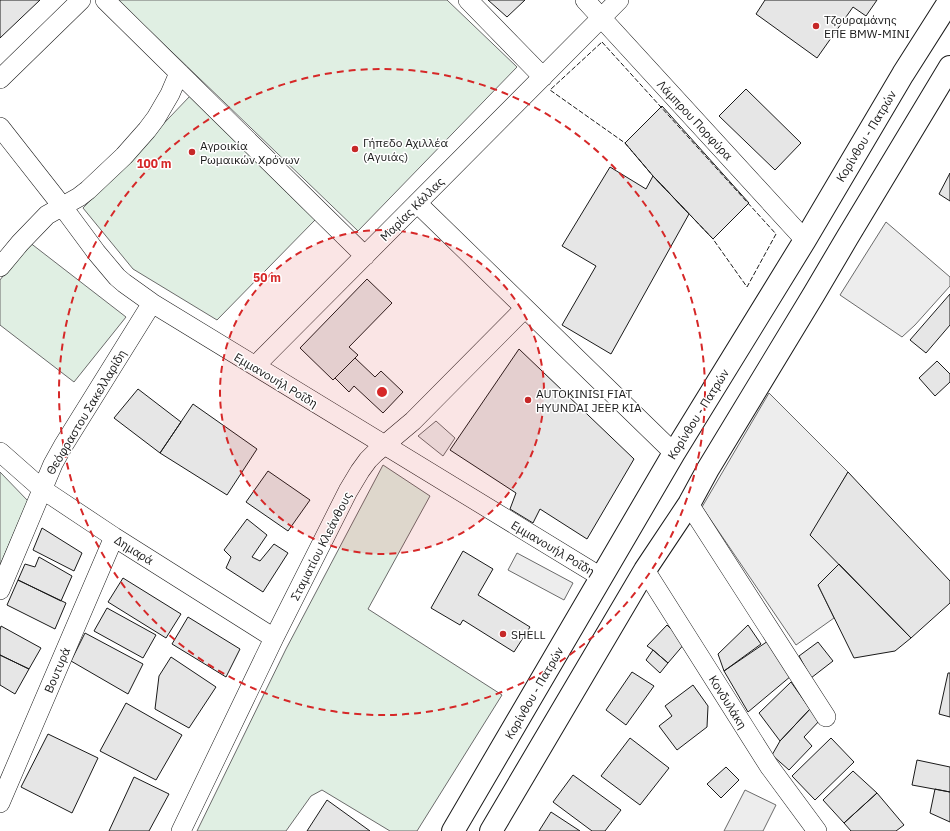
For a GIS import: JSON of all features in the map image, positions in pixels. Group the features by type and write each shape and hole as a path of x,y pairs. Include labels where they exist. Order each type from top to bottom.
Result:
{"highway":[{"name":"Κορίνθου - Πατρών","path":"453,831 674,453 805,240 903,74 950,0"},
{"path":"491,831 645,570 688,504 950,67"}],"street":[{"path":"0,79 81,0"},
{"path":"105,0 365,256"},
{"path":"468,0 543,77"},
{"name":"Λάμπρου Πορφύρα","path":"585,0 805,240"},
{"name":"Μαρίας Κάλλας","path":"255,366 619,0"},
{"path":"0,266 40,222 48,215 88,190 139,140 163,107 179,73"},
{"name":"Εμμανουήλ Ροΐδη","path":"0,127 96,252 124,283 152,303 601,577"},
{"path":"417,203 674,453"},
{"name":"Θεόφραστου Σακελλαρίδη","path":"0,590 50,470 63,446 152,303"},
{"name":"Σταματίου Κλεάνθους","path":"181,831 274,638 348,491 360,471 368,460 413,421 525,308"},
{"name":"Δημαρά","path":"0,452 42,489 114,537 274,638"},
{"path":"688,504 826,717"},
{"name":"Βουτυρά","path":"0,803 114,537"},
{"name":"Κονδυλάκη","path":"645,570 769,766 817,831"}],"green space":[{"name":"Γήπεδο Αχιλλέα (Αγυιάς)","path":"118,0 447,0 517,67 358,231"},
{"path":"190,96 315,220 217,320 133,269 83,208"},
{"path":"29,242 126,317 74,382 0,325 0,280"},
{"path":"383,465 430,496 368,609 502,695 417,831 390,831 322,790 311,796 286,831 197,831 286,649"},
{"path":"0,472 28,501 0,565"}],"shaded area":[{"path":"886,222 950,277 950,286 915,325 902,337 840,295"},
{"path":"769,393 848,472 811,535 839,564 818,585 834,618 796,645 702,507"},
{"path":"436,421 455,438 443,456 418,436"},
{"path":"517,553 573,583 564,600 508,570"},
{"path":"745,790 776,805 763,831 724,831"}],"building":[{"path":"0,0 40,0 0,38"},
{"path":"488,0 525,0 507,17"},
{"path":"765,0 877,0 866,16 853,7 817,58 756,14"},
{"path":"746,89 801,143 775,170 719,116"},
{"path":"662,106 749,203 713,239 653,176 625,143"},
{"path":"610,167 646,189 653,176 689,214 611,354 562,325 596,266 562,246"},
{"path":"950,173 950,201 939,194"},
{"path":"367,279 392,303 349,347 358,355 333,380 300,348"},
{"path":"950,294 950,325 926,353 910,340"},
{"name":"AUTOKINISI FIAT HYUNDAI JEEP KIA","path":"519,349 634,459 587,539 540,509 533,523 510,509 516,493 450,450"},
{"path":"355,358 375,377 381,371 403,392 383,413 354,386 349,392 335,378"},
{"path":"937,361 950,374 950,382 935,396 919,378"},
{"path":"138,389 181,422 160,453 114,418"},
{"path":"193,404 257,449 227,495 160,453"},
{"path":"268,471 310,500 288,531 246,502"},
{"path":"848,472 950,581 950,603 911,638 810,535"},
{"path":"247,519 267,535 252,557 260,561 274,544 288,553 263,592 226,568 231,557 224,550"},
{"path":"42,528 82,553 74,571 33,550"},
{"path":"463,551 493,569 478,595 530,627 514,652 463,620 460,625 431,608"},
{"path":"39,557 72,576 61,601 18,580 25,564 35,567"},
{"path":"839,564 911,638 895,651 854,658 818,585"},
{"path":"123,578 181,614 166,638 108,602"},
{"path":"18,580 66,603 55,629 7,605"},
{"path":"107,608 156,635 143,658 94,631"},
{"path":"188,617 240,649 226,677 172,644"},
{"path":"667,625 685,643 668,663 647,646"},
{"path":"748,625 761,644 724,671 718,654"},
{"path":"1,626 41,648 29,669 0,655"},
{"path":"85,633 143,664 128,694 71,661"},
{"path":"768,641 791,676 748,712 724,671"},
{"path":"818,642 833,661 811,678 799,656"},
{"path":"653,650 668,663 660,673 646,660"},
{"path":"0,655 29,669 15,694 0,685"},
{"path":"171,657 216,687 189,728 155,709 159,676"},
{"path":"632,672 654,686 626,725 606,710"},
{"path":"948,673 950,673 950,717 939,714"},
{"path":"791,682 810,709 780,741 759,713"},
{"path":"693,685 708,706 707,727 677,750 659,726 672,716 665,706"},
{"path":"126,703 182,735 156,780 100,751"},
{"path":"810,709 821,719 804,737 812,746 789,770 772,755 780,741"},
{"path":"48,734 98,758 72,813 21,787"},
{"path":"630,738 669,768 640,805 601,776"},
{"path":"831,738 854,762 815,800 792,776"},
{"path":"917,760 950,767 950,792 912,785"},
{"path":"726,767 739,780 721,798 707,784"},
{"path":"853,771 877,793 844,823 823,800"},
{"path":"573,775 621,810 605,831 592,831 553,802"},
{"path":"134,777 169,794 149,831 109,831"},
{"path":"935,789 950,792 950,822 930,813"},
{"path":"877,793 904,825 896,831 851,831 844,823"},
{"path":"327,800 370,831 307,831"},
{"path":"551,812 580,831 539,831"}],"fence":[{"path":"602,42 776,234 747,287 713,239 653,176 625,143 550,90 602,42"}],"place":[{"name":"Τζουραμάνης ΕΠΕ BMW-MINI","path":"816,26"},
{"name":"Γήπεδο Αχιλλέα (Αγυιάς)","path":"355,149"},
{"name":"Αγροικία Ρωμαικών Χρόνων","path":"192,152"},
{"name":"AUTOKINISI FIAT HYUNDAI JEEP KIA","path":"528,400"},
{"name":"SHELL","path":"503,634"}]}
